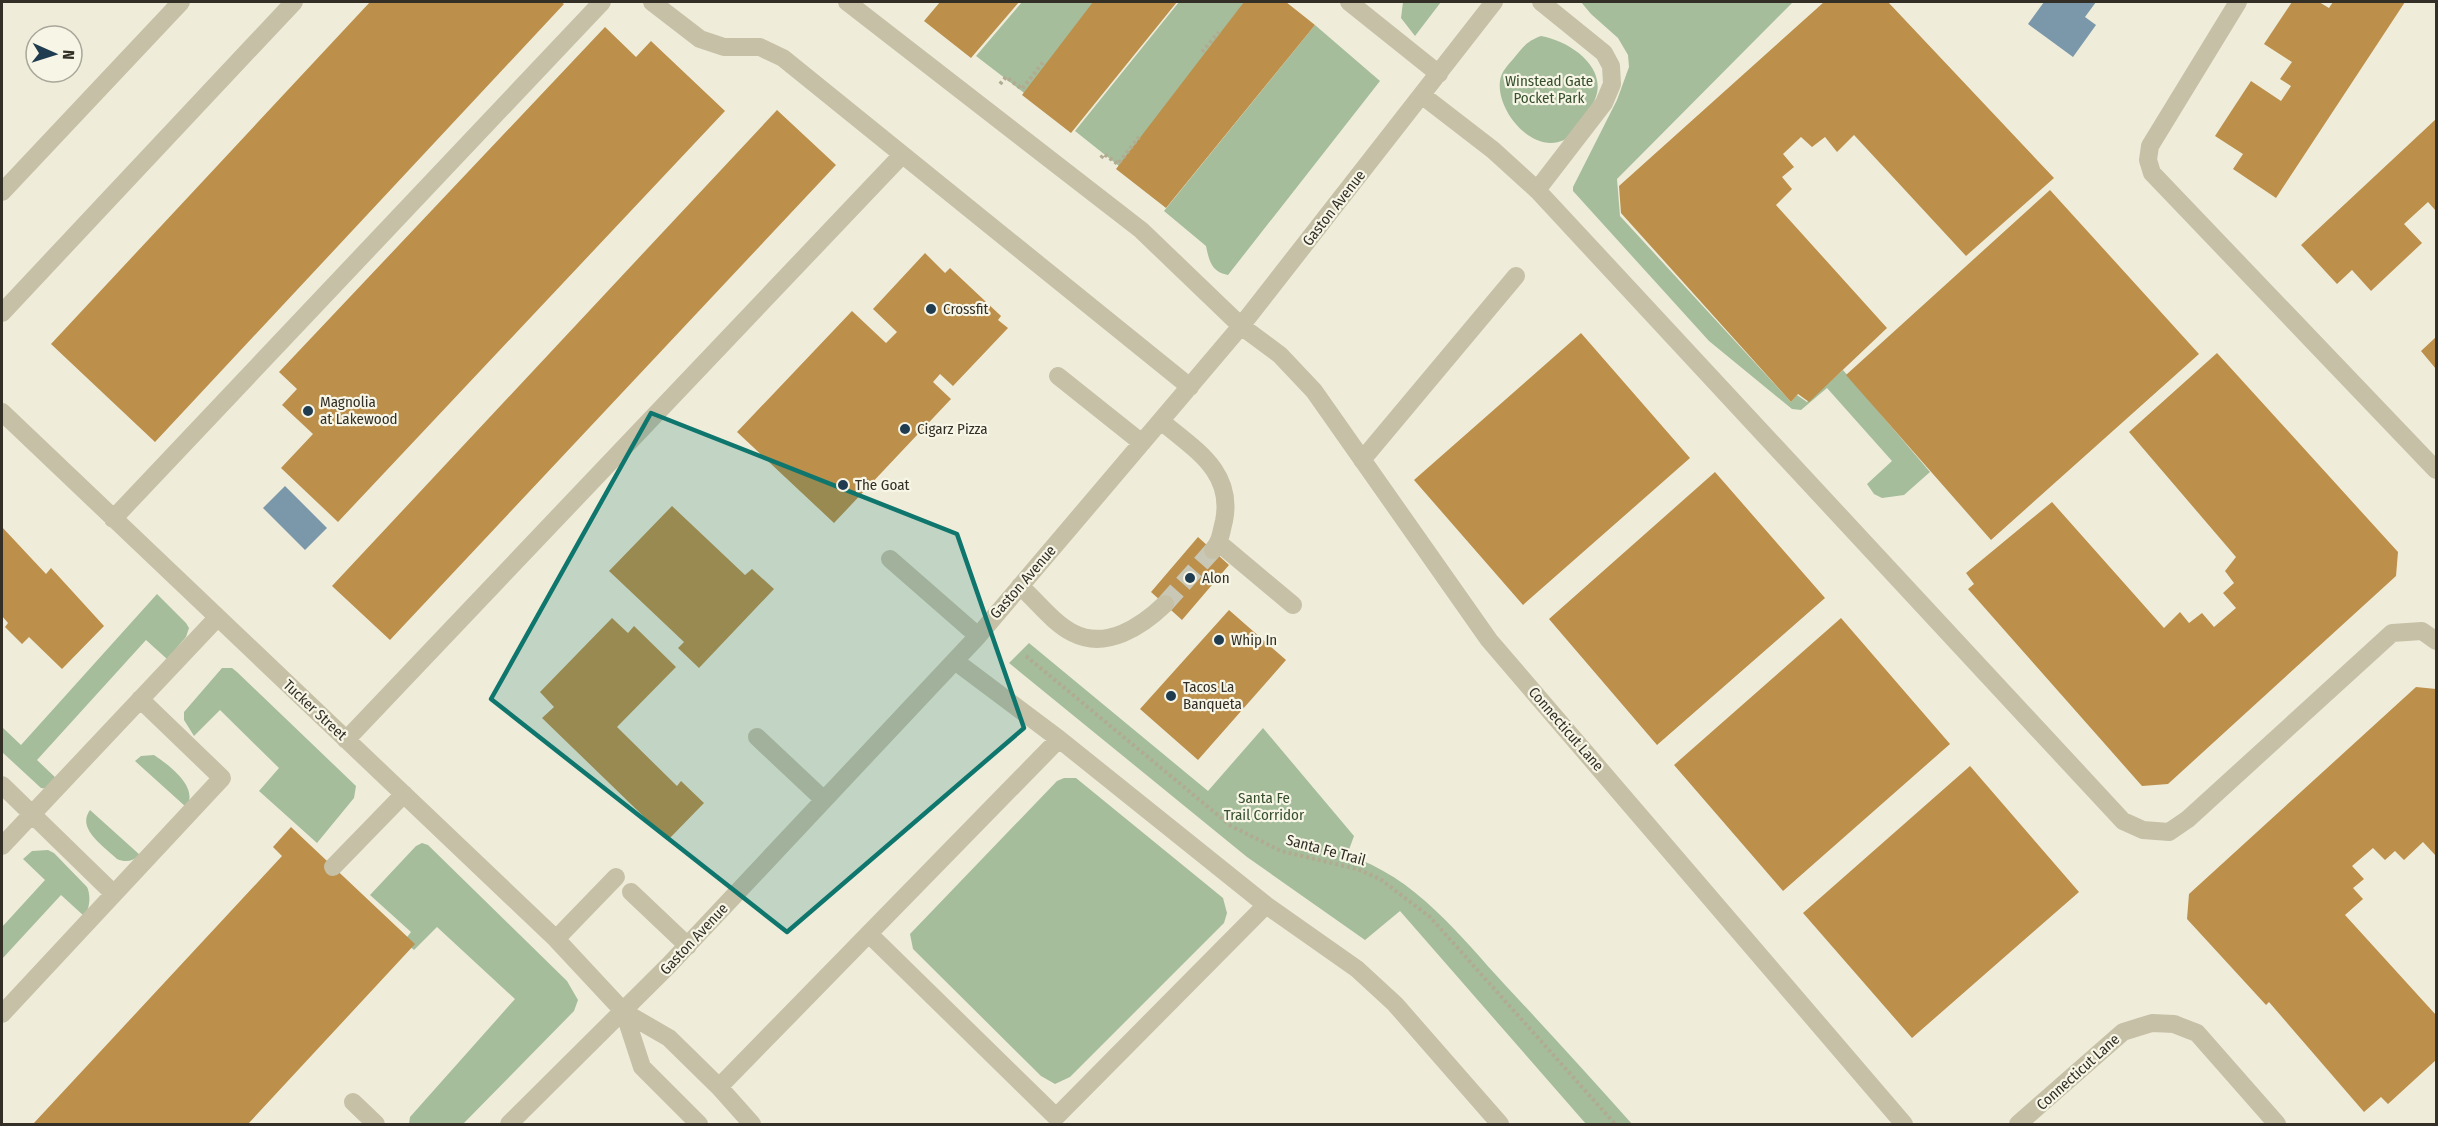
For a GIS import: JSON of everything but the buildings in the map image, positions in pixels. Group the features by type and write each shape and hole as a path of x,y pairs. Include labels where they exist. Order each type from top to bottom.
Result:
{"street":[{"path":"2,192 181,2"},
{"path":"2,313 294,2"},
{"path":"113,519 602,2"},
{"path":"652,2 700,39 724,47 760,47 783,58 1190,387"},
{"name":"Connecticut Lane","path":"847,2 1141,230 1241,326 1280,355 1314,391 1489,640 1904,1125"},
{"name":"Gaston Avenue","path":"509,1125 688,946 978,636 1241,326 1423,96 1494,2"},
{"path":"1537,190 1604,103 1612,84 1611,66 1604,53 1541,2"},
{"path":"2238,2 2151,146 2148,160 2152,173 2436,470"},
{"path":"1360,5 1439,74"},
{"path":"1423,96 1493,150 1537,190 2123,821 2143,830 2169,832 2188,819 2392,633 2422,631 2436,641"},
{"path":"346,740 902,155"},
{"path":"1362,460 1516,276"},
{"path":"1058,376 1142,443"},
{"name":"Tucker Street","path":"2,412 556,939 624,1012"},
{"path":"1161,421 1216,468 1224,488 1225,514 1216,547 1293,605"},
{"path":"890,559 978,636"},
{"path":"1020,586 1073,633 1096,639 1121,635 1152,617 1165,604"},
{"path":"2,846 217,618"},
{"path":"955,661 1059,739 1266,905 1357,969 1395,1004 1500,1125"},
{"path":"2,1014 222,778 140,699"},
{"path":"757,737 824,800"},
{"path":"719,1087 1059,739"},
{"path":"2,785 114,894"},
{"path":"333,867 404,794"},
{"path":"556,939 616,877"},
{"path":"631,892 688,946"},
{"path":"868,934 1053,1121 1266,905"},
{"path":"624,1012 669,1038 719,1087 752,1125"},
{"path":"624,1012 642,1067 692,1122"},
{"name":"Connecticut Lane","path":"2018,1125 2123,1032 2152,1023 2174,1023 2197,1033 2277,1125"},
{"path":"353,1102 376,1125"}],"path":[{"path":"1202,52 1219,32"},
{"path":"996,91 1006,77 1022,89 1044,62"},
{"path":"1118,165 1140,136"},
{"name":"Santa Fe Trail","path":"1026,657 1231,826 1281,851 1357,869 1380,879 1405,895 1430,917 1615,1125"}],"highlighted area":[{"path":"651,413 957,534 1024,728 787,932 491,699"}],"green space":[{"path":"1022,2 1100,2 1028,96 976,56"},
{"path":"1179,2 1253,2 1124,170 1075,131"},
{"path":"1403,2 1441,2 1415,36 1401,18"},
{"path":"1581,2 1793,2 1617,179 1620,216 1791,402 1797,395 1807,402 1843,370 1930,472 1904,495 1882,498 1874,494 1867,484 1892,461 1827,388 1801,410 1792,409 1709,341 1573,191 1617,100 1629,67 1628,55 1618,38"},
{"path":"1315,25 1380,81 1228,275 1222,273 1212,265 1206,246 1164,211"},
{"name":"Winstead Gate Pocket Park","path":"1541,36 1554,39 1578,52 1594,71 1598,83 1596,95 1579,126 1564,140 1552,143 1529,136 1519,127 1510,117 1500,93 1500,81 1505,69 1526,45"},
{"path":"157,594 186,623 189,628 186,637 167,659 146,640 37,760 58,780 48,789 41,788 2,752 2,727 21,745"},
{"name":"Santa Fe Trail Corridor","path":"1029,643 1208,791 1263,728 1354,836 1347,855 1372,865 1394,878 1435,910 1632,1124 1586,1124 1400,911 1365,940 1247,857 1009,663"},
{"path":"222,668 232,668 237,672 356,786 354,798 317,843 259,791 279,768 220,710 194,736 184,720 184,712"},
{"path":"154,755 174,771 186,785 189,800 186,807 135,761 141,756"},
{"path":"1064,778 1076,778 1223,898 1227,913 1224,923 1070,1077 1055,1084 1041,1076 913,949 910,934 1057,781"},
{"path":"90,810 140,855 132,860 123,861 105,849 93,837 86,824"},
{"path":"422,843 428,845 567,981 578,1000 574,1011 463,1124 409,1124 410,1117 515,999 437,927 414,950 404,941 411,932 370,895 416,846"},
{"path":"48,850 54,853 87,887 88,910 84,916 61,895 2,959 2,927 45,880 23,859 32,851"}],"water":[{"path":"2044,2 2096,2 2085,17 2096,25 2073,57 2028,24"},
{"path":"285,486 327,528 305,550 263,508"}],"tunnel":[{"path":"1165,604 1213,550"}],"place":[{"name":"Crossfit","path":"931,309"},
{"name":"Magnolia at Lakewood","path":"308,411"},
{"name":"Cigarz Pizza","path":"905,429"},
{"name":"The Goat","path":"843,485"},
{"name":"Alon","path":"1190,578"},
{"name":"Whip In","path":"1219,640"},
{"name":"Tacos La Banqueta","path":"1171,696"}]}
